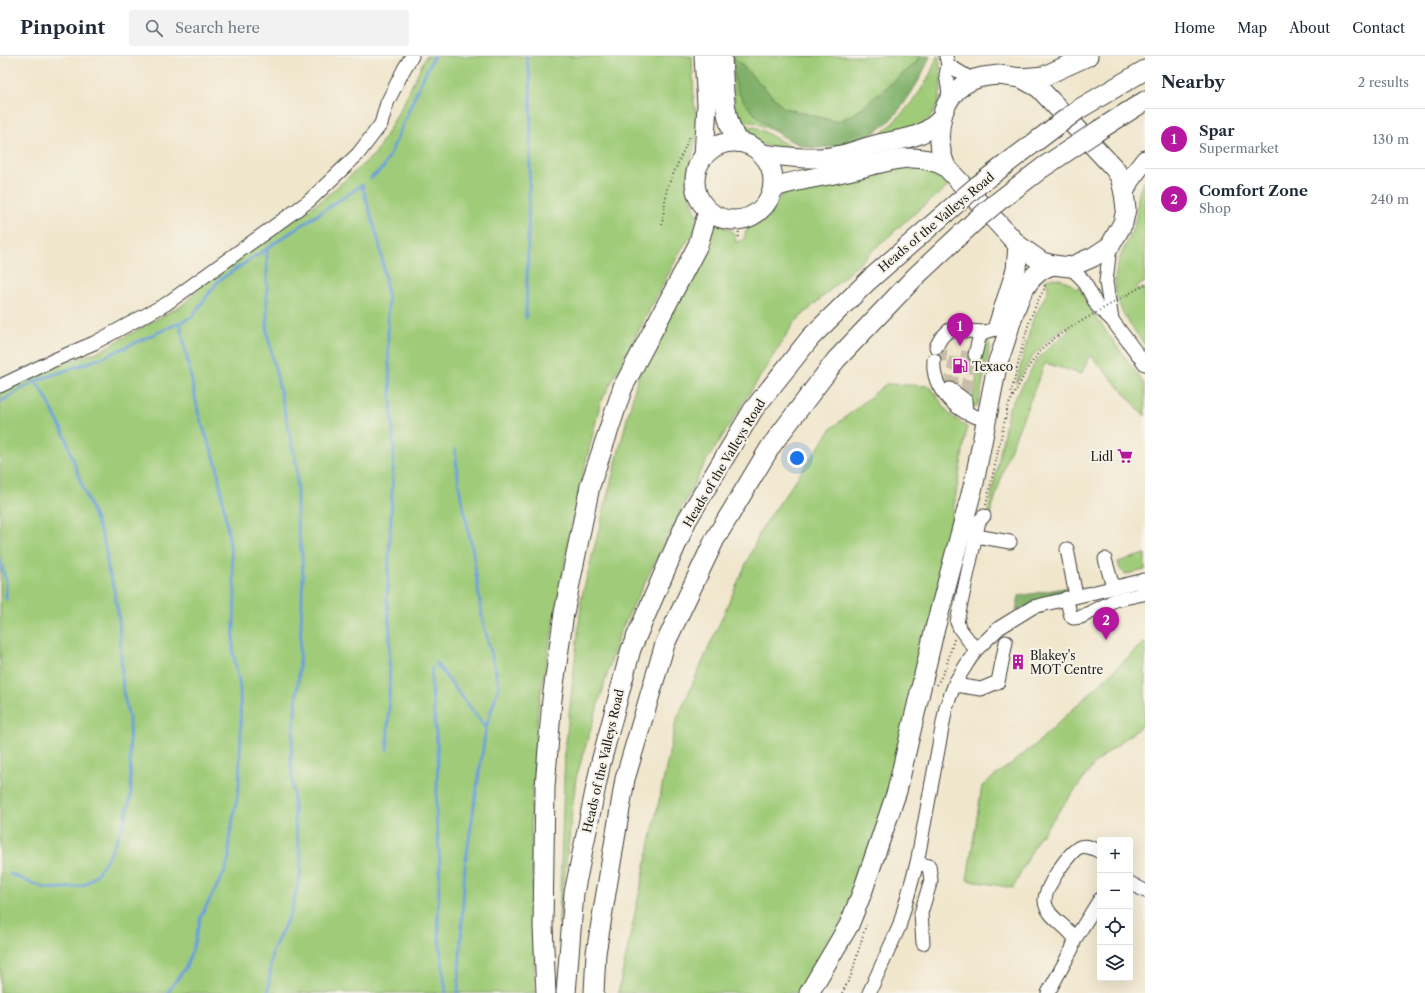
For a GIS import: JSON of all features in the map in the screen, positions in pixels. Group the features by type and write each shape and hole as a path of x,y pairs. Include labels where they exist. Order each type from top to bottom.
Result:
{"highway":[{"path":"704,56 707,105 704,156 697,169 695,184 699,199 708,211 739,229 748,218 760,210 769,199 772,190 772,171 762,154 751,146 738,142 719,145 704,156"},
{"path":"722,56 724,97 728,120 738,142"},
{"path":"762,154 800,158 841,155 864,147 917,136 930,130 940,120 950,99 961,88 973,80 999,75 1021,78 1044,76 1088,56"},
{"name":"Heads of the Valleys Road","path":"566,993 574,893 601,762 631,649 687,520 753,410 811,337 868,280 977,186 1079,109 1145,70"},
{"path":"809,993 849,925 862,893 897,791 934,632 972,490 986,427 986,419 998,361 1006,345 1014,313 1028,283 1036,274 1055,270 1093,258 1110,246 1123,223 1126,208 1124,193 1120,177 1114,168 1039,88 1021,78"},
{"name":"Heads of the Valleys Road","path":"594,993 596,953 625,779 665,644 714,539 770,446 836,360 916,277 975,222 995,204 1042,168 1099,130 1145,102"},
{"path":"940,120 941,154 946,167"},
{"path":"772,190 781,185 849,171 899,157 934,160 946,167 1018,245 1033,257 1055,270"},
{"path":"1124,193 1129,181 1145,160"},
{"path":"546,993 543,918 545,787 552,699 564,613 590,486 623,387 698,245 708,211"},
{"path":"998,361 995,345 990,331 1004,304 1016,270 1018,245"}],"street":[{"path":"0,386 54,360 94,344 166,304 309,201 358,154 381,124 387,103 412,56"},
{"path":"947,61 973,80"},
{"path":"947,61 946,75 950,99"},
{"path":"1110,246 1106,282 1112,320"},
{"path":"1055,270 1084,281 1097,306 1112,320 1145,364"},
{"path":"986,419 974,418 960,395 945,396 938,383 938,351 949,330 990,331"},
{"path":"975,354 979,338 990,331"},
{"path":"976,650 960,629 957,622 979,521 984,516"},
{"path":"976,536 1010,542"},
{"path":"869,993 899,927 917,863 946,707 955,685 976,650 999,628 1033,607 1071,597 1144,580 1143,594 1115,600 1081,617 1073,618 1071,616 1071,597 1067,549"},
{"path":"1105,559 1113,587"},
{"path":"955,685 981,689 998,682 1006,642"},
{"path":"1075,939 1071,931 1053,917 1047,908 1045,900 1047,893 1060,869 1076,849 1086,846 1097,851"},
{"path":"917,863 929,866 931,880 921,913 923,943"},
{"path":"1133,885 1145,892"},
{"path":"1048,993 1072,949 1075,939 1097,903"}],"path":[{"path":"662,225 667,188 694,131"},
{"path":"1013,396 1011,392 1020,360 1025,329 1055,270"},
{"path":"984,516 1004,418 1008,406 1028,368 1039,352 1053,338 1145,285"}],"green space":[{"path":"426,56 692,56 694,103 699,126 686,184 698,218 694,232 681,250 600,404 575,507 538,708 531,816 535,993 0,993 0,390 29,375 100,351 184,304 212,271 259,243 322,200 375,154 402,106"},
{"path":"729,56 733,56 734,70 740,92 750,109 778,133 754,122 737,123"},
{"path":"733,56 919,56 917,62 857,112 837,122 784,108"},
{"path":"733,56 784,108 837,122 857,112 917,62 919,56 930,56 921,76 907,99 891,119 882,127 867,136 852,142 837,146 814,148 793,142 781,135 749,108 737,89"},
{"path":"937,56 939,56 941,87 940,96 933,114 913,130 880,135 898,118 914,99 928,79"},
{"path":"745,125 758,128 796,150 772,147 756,142 743,133 738,127"},
{"path":"888,168 921,170 934,175 950,185 910,217 794,323 701,470 620,632 576,778 559,924 565,751 582,596 637,380 713,224 730,229 736,237 735,242 744,240 747,230 766,219 782,195 790,189 830,185"},
{"path":"1145,181 1145,282 1136,287 1138,291 1145,288 1145,345 1130,325 1119,305 1115,283 1116,271 1120,258 1135,221 1138,195"},
{"path":"1049,278 1064,280 1076,289 1080,287 1087,305 1145,385 1145,416 1090,355 1081,374 1045,363 1007,458 988,522 986,523 1009,408 1037,360 1048,348 1069,331 1066,326 1045,343 1033,356 1016,384 1032,322 1048,291 1045,280"},
{"path":"986,339 990,345 979,401 977,406 973,408 971,407 984,340"},
{"path":"886,384 930,386 949,414 967,427 934,612 905,734 868,854 842,923 803,993 618,993 676,721 762,528 832,428"},
{"path":"1145,554 1145,570 1125,574 1120,569 1118,562"},
{"path":"1070,587 1059,595 1045,601 1016,610 1019,596"},
{"path":"1145,641 1145,723 1096,762 1038,839 1013,888 967,880 982,786 1034,746"}],"waterway":[{"path":"371,178 383,168 389,157 420,84 434,56"},
{"path":"526,56 530,78 531,117 526,318"},
{"path":"362,185 380,246 388,298 388,347 394,451 387,599 390,634 387,750"},
{"path":"0,402 35,381 104,357 192,317 218,281 362,185"},
{"path":"267,248 267,332 297,467 297,522 302,556 303,576 299,673 291,756 295,824 301,861 300,877 291,912 272,952 268,993"},
{"path":"167,993 186,967 193,948 201,916 225,871 229,858 229,840 239,787 241,730 240,687 233,651 235,592 231,551 217,466 199,416 181,329 181,322"},
{"path":"10,874 38,886 47,888 74,887 87,883 95,876 116,842 126,816 131,793 129,717 123,691 119,619 113,584 108,570 106,550 66,438 45,395 35,381"},
{"path":"455,449 459,487 473,553 482,617 499,685 486,728 465,866 458,993"},
{"path":"0,560 6,581 6,599"},
{"path":"435,662 486,728"},
{"path":"432,668 431,680 438,756 436,818 440,861 438,916 439,938 446,993"}],"tunnel":[{"path":"940,361 941,348"},
{"path":"950,389 956,356 973,359 975,355"},
{"path":"966,392 973,359"}],"place":[{"name":"Spar","path":"960,346"},
{"name":"Texaco","path":"960,366"},
{"name":"Lidl","path":"1125,456"},
{"name":"Comfort Zone","path":"1106,640"},
{"name":"Blakey's MOT Centre","path":"1018,662"}]}
